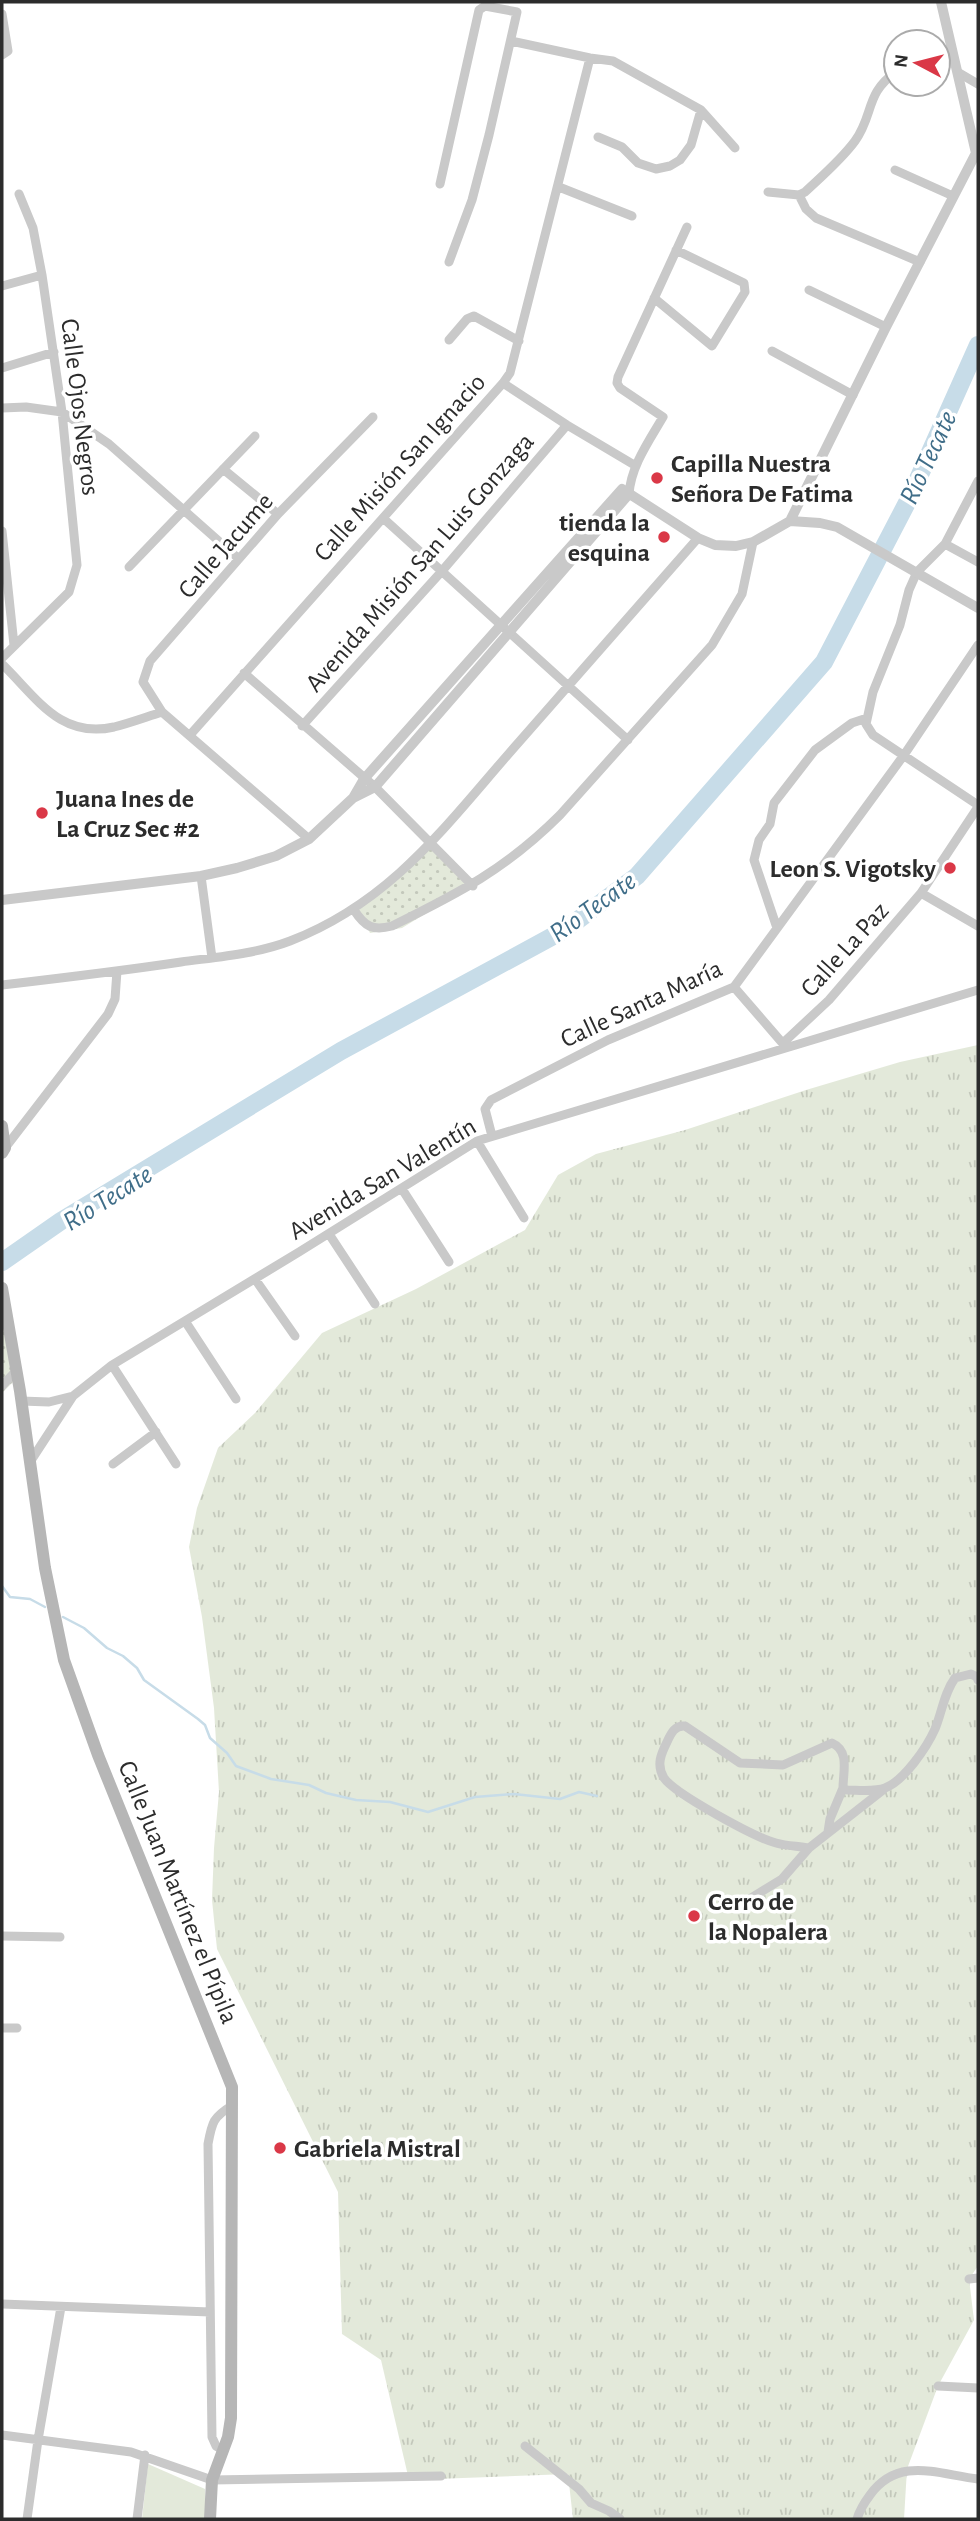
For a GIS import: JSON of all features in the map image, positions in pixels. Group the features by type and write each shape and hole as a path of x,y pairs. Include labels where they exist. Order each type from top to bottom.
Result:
{"main road":[{"path":"2,1126 3,1151"},
{"name":"Calle Juan Martínez el Pípila","path":"2,1288 45,1568 64,1660 99,1755 232,2087 230,2418 223,2450 212,2480 211,2519"}],"street":[{"path":"790,521 886,327 977,153 941,2"},
{"path":"440,184 479,10 485,6 517,12 471,200 449,262"},
{"path":"2,14 8,51 2,55"},
{"path":"511,41 613,61 701,110 735,148"},
{"name":"Calle Misión San Ignacio","path":"190,735 510,373 590,58"},
{"path":"959,73 978,84"},
{"path":"768,192 799,195 835,163 856,139 866,121 874,93 882,81"},
{"path":"598,137 622,147 638,163 656,169 670,166 680,160 691,145 701,110"},
{"path":"895,170 953,196"},
{"path":"559,187 632,216"},
{"name":"Calle Ojos Negros","path":"15,645 69,592 77,565 62,412 42,275 33,228 19,194"},
{"path":"799,195 806,209 816,218 920,262"},
{"path":"353,798 364,779 505,627 627,488 663,416 620,388 617,383 687,227"},
{"path":"654,298 709,346 714,345 745,292 744,283 676,250"},
{"path":"2,286 42,275"},
{"path":"810,290 886,327"},
{"path":"449,340 467,319 474,316 519,341"},
{"path":"772,351 853,395"},
{"path":"2,368 54,352"},
{"path":"503,383 636,466"},
{"path":"2,408 26,407 62,412 109,444 239,559"},
{"name":"Calle Jacume","path":"162,712 143,682 150,661 278,514 373,417"},
{"name":"Avenida Misión San Luis Gonzaga","path":"302,726 442,571 567,425"},
{"path":"129,566 255,436"},
{"path":"223,469 278,514"},
{"path":"978,481 945,544 917,572 909,590 900,625 873,692 867,718 869,732 978,806"},
{"path":"627,488 698,538 715,545 727,547 753,542 790,521 837,527 978,608"},
{"path":"383,518 628,740"},
{"path":"2,531 15,645 2,658"},
{"path":"2,985 212,958 288,942 354,911 388,885 442,832 698,538"},
{"path":"354,911 370,928 392,926 473,886 537,838 712,645 742,594 753,542"},
{"path":"945,544 978,562"},
{"path":"2,900 201,876 276,856 309,839 353,798 375,787 505,627"},
{"name":"Calle Santa María","path":"492,1136 485,1109 491,1100 608,1040 734,987 904,755 978,645"},
{"path":"2,664 53,716 70,726 90,729 114,727 162,712 309,839"},
{"path":"244,673 375,787 473,886"},
{"path":"777,928 754,860 759,840 770,824 774,803 815,750 852,723 867,718"},
{"name":"Calle La Paz","path":"785,1045 829,1000 921,893 978,806"},
{"path":"201,876 212,958"},
{"path":"921,893 978,926"},
{"path":"3,1151 108,1014 115,999 117,971"},
{"path":"734,987 785,1045"},
{"name":"Avenida San Valentín","path":"30,1462 73,1396 112,1365 477,1141 785,1045 978,990"},
{"path":"477,1141 524,1218"},
{"path":"402,1189 449,1262"},
{"path":"329,1234 375,1304"},
{"path":"256,1279 295,1336"},
{"path":"185,1321 236,1399"},
{"path":"112,1365 176,1464"},
{"path":"2,1386 16,1371"},
{"path":"21,1401 49,1402 73,1396"},
{"path":"113,1464 156,1432"},
{"path":"738,1906 782,1879 809,1848 912,1765 934,1731 947,1690 955,1678 971,1674 977,1676 978,1681"},
{"path":"809,1848 774,1843 706,1808 674,1787 664,1777 659,1760 671,1733 683,1725 737,1762 777,1767 832,1743 844,1754 843,1788 830,1819 828,1832"},
{"path":"843,1788 885,1788"},
{"path":"2,1936 60,1937"},
{"path":"2,2028 17,2028"},
{"path":"223,2450 216,2446 212,2437 208,2144 211,2126 217,2115 233,2105"},
{"path":"2,2304 210,2312"},
{"path":"27,2519 61,2307"},
{"path":"938,2386 978,2388"},
{"path":"2,2435 145,2455 212,2480 441,2476"},
{"path":"525,2446 579,2489 591,2503 620,2519"},
{"path":"137,2519 145,2455"},
{"path":"858,2519 860,2509 877,2486 891,2474 907,2469 978,2479"}],"green space":[{"path":"432,844 474,884 402,928 370,933 358,909"},
{"path":"978,1045 978,2266 969,2279 974,2320 938,2386 907,2469 904,2519 573,2519 568,2474 409,2480 381,2360 342,2334 338,2192 217,1949 212,1900 219,1792 214,1708 202,1617 189,1547 197,1508 218,1448 255,1413 322,1333 416,1289 525,1230 558,1175 596,1154 685,1130 900,1062"},
{"path":"2,1321 17,1378 2,1393"},
{"path":"148,2464 205,2489 205,2519 142,2519"}],"waterway":[{"name":"Río Tecate","path":"2,1262 61,1221 341,1051 566,929 637,876 824,662 910,497 978,345"},
{"path":"2,1586 10,1597 30,1599 45,1607"},
{"path":"63,1617 84,1628 107,1648 123,1656 137,1668 144,1680 205,1725 210,1738 227,1753 236,1766 271,1779 309,1785 326,1793 356,1800 390,1802 428,1812 475,1797 514,1794 560,1799 579,1792 597,1796"}],"place":[{"name":"Capilla Nuestra Señora De Fatima","path":"657,478"},
{"name":"tienda la esquina","path":"664,537"},
{"name":"Juana Ines de La Cruz Sec #2","path":"42,813"},
{"name":"Leon S. Vigotsky","path":"950,868"},
{"name":"Cerro de la Nopalera","path":"694,1916"},
{"name":"Gabriela Mistral","path":"280,2148"}]}
